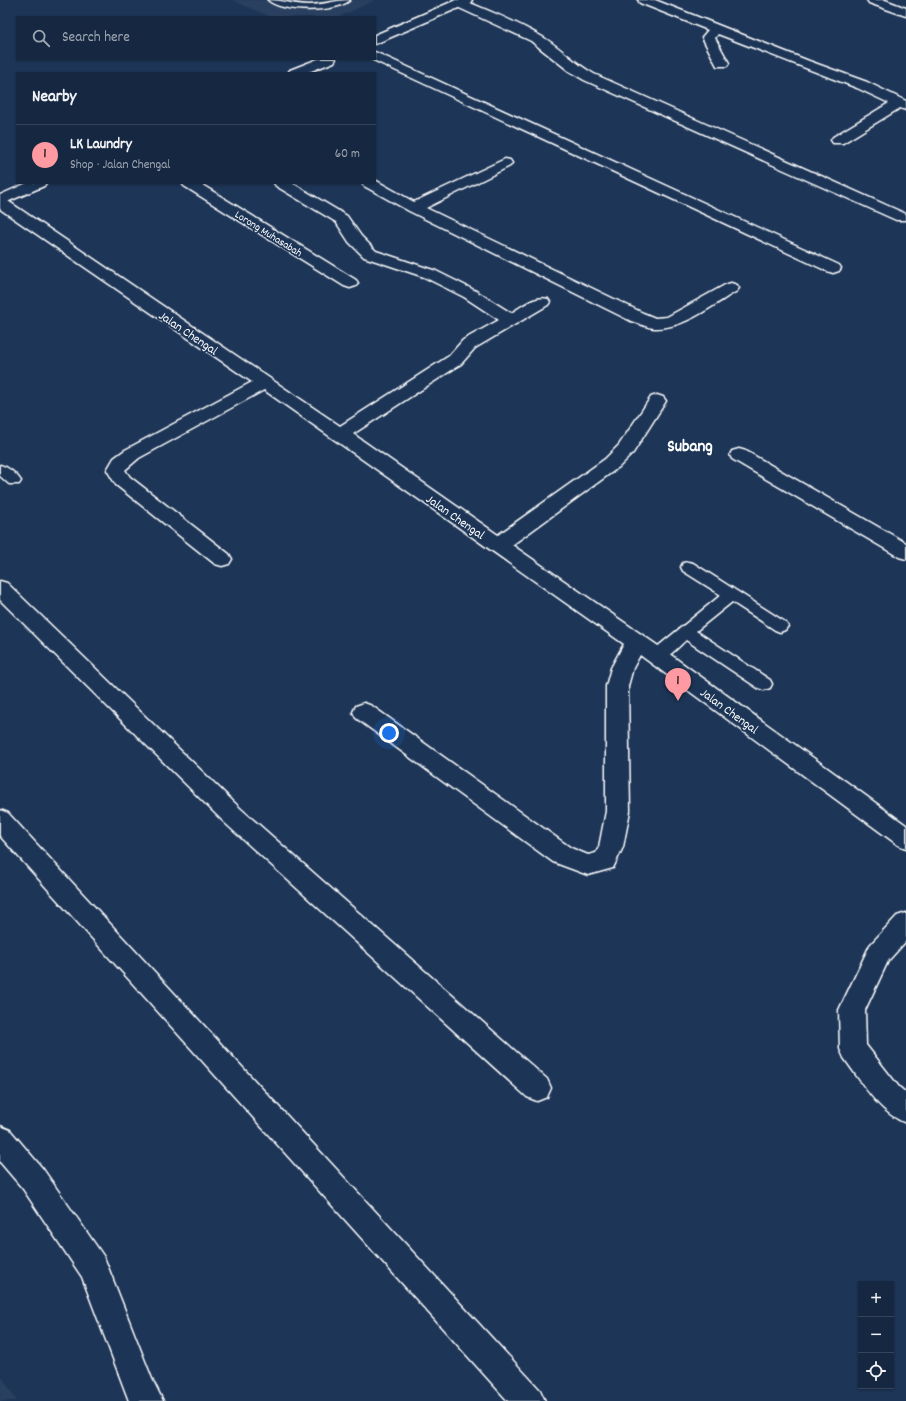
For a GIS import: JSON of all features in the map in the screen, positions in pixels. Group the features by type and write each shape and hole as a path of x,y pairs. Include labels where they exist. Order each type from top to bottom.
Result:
{"street":[{"path":"644,0 862,85 902,104"},
{"path":"873,0 906,12"},
{"path":"376,40 462,2 536,38 574,68 589,77 901,217"},
{"path":"716,28 708,38 722,63"},
{"path":"376,56 832,268"},
{"path":"297,72 327,60"},
{"path":"838,140 902,104"},
{"path":"414,208 505,163"},
{"path":"0,201 37,184"},
{"name":"Lorong Muhasabah","path":"191,184 350,283"},
{"path":"283,184 342,219 355,239 370,254 430,274 470,294 511,320"},
{"path":"371,184 414,208 637,317 654,323 671,322 731,288"},
{"name":"Jalan Chengal","path":"0,201 340,434 656,656 906,838"},
{"path":"340,434 455,360 469,344 542,302"},
{"path":"222,559 123,481 116,470 121,462 132,454 264,383"},
{"path":"498,545 612,463 626,450 657,401"},
{"path":"739,455 906,552"},
{"path":"0,588 233,816 537,1088"},
{"path":"364,712 562,855 588,865 604,861 611,847 618,811 617,686 619,672 625,658 637,643"},
{"path":"0,820 529,1401"},
{"path":"906,924 879,953 852,1010 853,1049 889,1096 906,1110"},
{"path":"0,1140 33,1179 93,1268 140,1389 147,1401"}],"lane":[{"path":"272,0 297,7 312,8 332,5 346,0"},
{"path":"0,469 14,481"},
{"path":"688,567 780,626"},
{"path":"656,656 731,595"},
{"path":"686,632 764,684"}],"shaded area":[{"path":"232,0 375,0 341,16 269,16"},
{"path":"0,1374 17,1401 0,1401"}],"place":[{"name":"LK Laundry","path":"678,701"}],"district":[{"name":"Subang","path":"690,445"}]}
